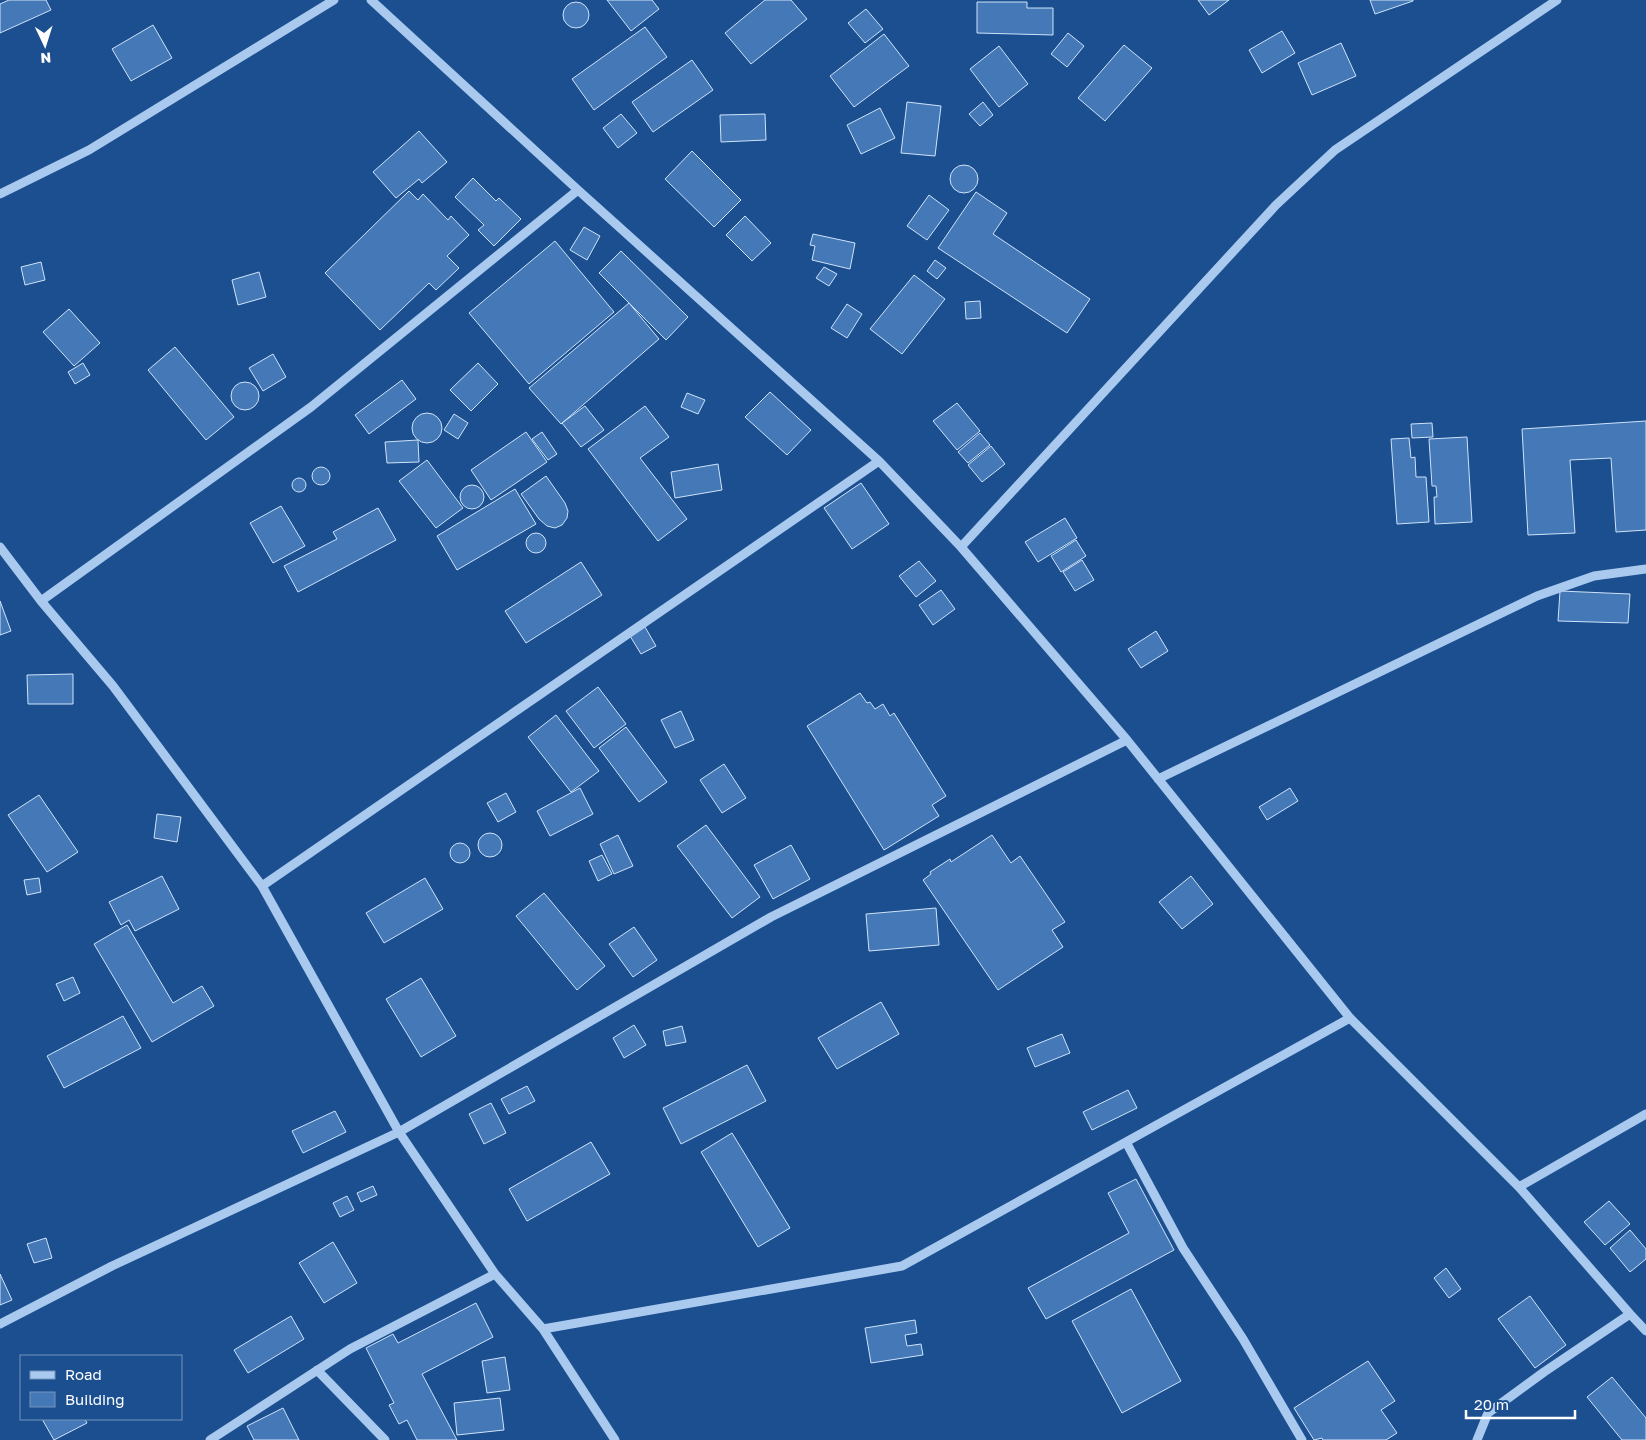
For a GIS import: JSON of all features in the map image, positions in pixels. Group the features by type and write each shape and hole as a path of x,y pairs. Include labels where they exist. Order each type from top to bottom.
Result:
{"street":[{"path":"0,194 89,150 334,0"},
{"path":"371,0 879,462 962,547 1126,740 1350,1018 1519,1187 1646,1331"},
{"path":"962,547 1276,205 1336,150 1556,0"},
{"path":"42,601 311,407 578,190"},
{"path":"262,886 879,462"},
{"path":"0,547 113,686 262,886 399,1132 495,1274 544,1329 615,1440"},
{"path":"1158,779 1537,596 1594,576 1646,569"},
{"path":"0,1324 112,1266 399,1132 771,916 1126,740"},
{"path":"544,1329 902,1266 1350,1018"},
{"path":"1519,1187 1646,1114"},
{"path":"1126,1142 1183,1248 1243,1339 1302,1440"},
{"path":"210,1440 350,1349 495,1274"},
{"path":"1477,1440 1488,1413 1544,1372 1630,1314"},
{"path":"317,1370 385,1440"}],"building":[{"path":"9,0 46,0 51,10 0,33 0,4"},
{"path":"607,0 652,0 659,9 631,31"},
{"path":"765,0 791,0 807,19 751,64 725,33"},
{"path":"1198,0 1229,0 1209,15"},
{"path":"1370,0 1413,0 1413,1 1375,14"},
{"path":"576,2 585,6 589,15 585,24 576,28 567,24 563,15 567,6"},
{"path":"977,2 1027,2 1027,8 1053,8 1053,35 977,33"},
{"path":"866,9 883,29 865,43 848,23"},
{"path":"153,25 172,58 131,81 112,49"},
{"path":"645,27 667,57 594,110 572,79"},
{"path":"1282,31 1295,53 1262,73 1249,50"},
{"path":"1068,33 1084,46 1067,67 1051,54"},
{"path":"884,34 909,66 854,107 830,76"},
{"path":"1341,43 1356,76 1312,95 1298,63"},
{"path":"1124,45 1152,68 1105,121 1078,98"},
{"path":"999,46 1028,84 999,107 970,69"},
{"path":"692,60 713,90 653,132 632,102"},
{"path":"907,102 941,106 935,156 901,153"},
{"path":"983,102 993,115 980,126 969,114"},
{"path":"880,108 895,138 861,154 847,125"},
{"path":"621,114 637,133 618,148 603,128"},
{"path":"765,114 766,140 721,142 720,115"},
{"path":"419,131 447,162 422,183 419,179 396,198 373,172"},
{"path":"692,151 741,200 714,227 665,179"},
{"path":"964,165 974,169 978,179 974,189 964,193 954,189 950,179 954,169"},
{"path":"473,178 496,201 499,198 521,219 494,246 478,230 484,225 455,197"},
{"path":"409,191 418,200 423,194 448,220 451,216 469,235 447,256 459,268 436,290 429,283 380,330 325,273"},
{"path":"976,192 1007,213 993,234 1090,299 1067,333 938,248"},
{"path":"929,195 949,210 927,240 907,226"},
{"path":"745,216 771,243 752,261 726,235"},
{"path":"584,227 600,236 587,260 570,250"},
{"path":"813,234 855,243 850,269 812,260 815,246 810,245"},
{"path":"555,241 614,312 529,384 469,313"},
{"path":"621,251 688,317 666,340 599,273"},
{"path":"935,260 946,268 937,279 927,271"},
{"path":"41,262 45,280 25,285 21,267"},
{"path":"824,267 837,274 829,286 816,278"},
{"path":"259,272 266,297 238,305 232,280"},
{"path":"914,275 945,299 902,354 870,329"},
{"path":"980,301 981,318 966,319 965,302"},
{"path":"629,303 659,339 561,424 529,388"},
{"path":"847,304 862,314 847,338 831,328"},
{"path":"69,309 100,343 74,366 43,332"},
{"path":"175,347 234,417 206,440 148,370"},
{"path":"273,354 286,377 263,391 249,368"},
{"path":"83,363 90,375 75,384 68,372"},
{"path":"478,363 498,384 471,411 450,390"},
{"path":"402,380 416,399 369,434 355,415"},
{"path":"245,382 255,386 259,396 255,406 245,410 235,406 231,396 235,386"},
{"path":"770,392 811,430 787,455 745,417"},
{"path":"687,393 705,400 698,414 681,407"},
{"path":"957,403 980,431 957,450 933,421"},
{"path":"585,406 604,430 581,447 562,423"},
{"path":"645,406 669,437 640,458 687,519 658,541 588,449"},
{"path":"427,413 433,414 441,422 441,434 433,442 427,443 421,442 413,434 412,428 413,422 421,414"},
{"path":"454,414 468,423 458,439 444,430"},
{"path":"1646,421 1646,530 1616,532 1611,458 1570,460 1575,533 1528,535 1522,429"},
{"path":"1432,423 1433,437 1412,438 1411,424"},
{"path":"526,432 547,462 491,500 471,470"},
{"path":"542,432 557,454 548,460 532,439"},
{"path":"980,433 990,445 968,463 958,452"},
{"path":"1467,437 1472,522 1435,524 1434,497 1437,497 1436,486 1432,486 1429,439"},
{"path":"1409,438 1411,458 1415,457 1416,477 1426,477 1429,522 1397,524 1391,439"},
{"path":"418,440 419,462 387,463 385,442"},
{"path":"991,446 1005,464 982,482 968,465"},
{"path":"427,460 463,508 436,528 399,481"},
{"path":"718,464 722,490 675,498 671,472"},
{"path":"321,467 327,470 330,476 327,482 321,485 315,482 312,476 315,470"},
{"path":"546,476 565,503 568,511 567,518 562,525 555,528 547,526 539,519 521,494"},
{"path":"296,478 302,478 306,485 302,492 296,492 292,488 292,482"},
{"path":"861,483 889,524 852,549 824,508"},
{"path":"472,485 481,488 484,497 481,506 472,509 463,506 460,497 463,488"},
{"path":"515,489 536,524 457,570 437,536"},
{"path":"281,506 305,546 273,563 250,523"},
{"path":"378,508 396,540 298,592 284,566 337,539 333,532"},
{"path":"1065,518 1077,538 1038,562 1025,542"},
{"path":"532,533 540,533 546,539 546,547 540,553 532,553 526,547 526,539"},
{"path":"1076,540 1086,556 1061,572 1051,556"},
{"path":"1082,560 1094,580 1075,591 1063,572"},
{"path":"919,561 936,581 916,597 899,576"},
{"path":"581,562 602,595 526,643 505,611"},
{"path":"941,590 955,609 933,625 919,605"},
{"path":"1560,591 1630,594 1628,623 1558,621"},
{"path":"0,601 11,631 0,635"},
{"path":"645,627 656,646 641,654 630,636"},
{"path":"1156,631 1168,651 1141,668 1128,649"},
{"path":"73,674 73,704 28,704 27,675"},
{"path":"598,687 626,724 594,748 566,711"},
{"path":"860,693 867,703 870,702 875,709 883,704 890,716 894,713 946,796 932,805 939,816 884,850 807,726"},
{"path":"681,711 694,740 675,748 661,720"},
{"path":"556,715 599,771 571,792 528,737"},
{"path":"626,727 667,782 639,802 599,748"},
{"path":"724,764 746,798 722,813 700,780"},
{"path":"580,788 593,814 550,836 537,811"},
{"path":"1290,788 1298,801 1267,820 1259,807"},
{"path":"506,793 516,812 498,822 487,803"},
{"path":"39,795 78,852 47,872 8,815"},
{"path":"157,814 181,817 177,842 154,838"},
{"path":"706,825 760,897 732,918 677,846"},
{"path":"490,833 499,836 502,845 499,854 490,857 481,854 478,845 481,836"},
{"path":"618,835 633,866 614,874 600,844"},
{"path":"992,835 1011,863 1020,856 1065,922 1052,930 1063,947 998,990 923,880 931,874 930,872 950,859 951,862"},
{"path":"460,843 467,846 470,853 467,860 460,863 453,860 450,853 453,846"},
{"path":"791,845 810,879 773,899 754,865"},
{"path":"602,855 612,874 598,881 589,861"},
{"path":"162,876 179,909 135,931 129,920 121,925 109,902"},
{"path":"1191,876 1213,904 1182,929 1159,902"},
{"path":"39,878 41,892 27,895 24,880"},
{"path":"425,878 443,909 384,943 366,913"},
{"path":"544,893 605,966 577,990 516,916"},
{"path":"936,908 939,945 869,951 866,914"},
{"path":"127,925 173,1003 202,986 214,1006 152,1042 94,944"},
{"path":"634,927 657,960 633,977 609,944"},
{"path":"73,977 80,993 64,1001 56,984"},
{"path":"421,978 456,1036 421,1057 386,999"},
{"path":"881,1002 899,1034 837,1069 818,1038"},
{"path":"123,1016 141,1048 64,1088 47,1056"},
{"path":"634,1025 646,1045 624,1058 613,1038"},
{"path":"682,1026 686,1042 666,1046 663,1031"},
{"path":"1062,1034 1070,1053 1035,1067 1027,1048"},
{"path":"747,1065 766,1101 681,1144 663,1108"},
{"path":"527,1086 535,1101 509,1114 501,1099"},
{"path":"1128,1090 1137,1108 1092,1130 1083,1112"},
{"path":"491,1103 506,1133 484,1144 469,1114"},
{"path":"335,1111 346,1132 303,1153 292,1131"},
{"path":"732,1133 790,1228 758,1247 701,1152"},
{"path":"591,1142 610,1174 527,1221 509,1189"},
{"path":"1136,1179 1174,1250 1046,1319 1028,1288 1129,1233 1108,1193"},
{"path":"373,1186 377,1195 361,1202 357,1193"},
{"path":"347,1196 354,1210 340,1217 333,1203"},
{"path":"1609,1201 1630,1224 1605,1245 1584,1222"},
{"path":"1630,1230 1646,1249 1646,1259 1630,1272 1610,1248"},
{"path":"46,1238 52,1258 34,1263 27,1244"},
{"path":"333,1242 357,1283 324,1303 299,1263"},
{"path":"1446,1268 1461,1289 1449,1298 1434,1278"},
{"path":"0,1274 12,1300 0,1305"},
{"path":"1131,1289 1181,1381 1122,1413 1072,1321"},
{"path":"1530,1296 1566,1345 1535,1368 1498,1319"},
{"path":"476,1303 493,1337 422,1374 457,1440 417,1440 407,1420 399,1424 389,1405 394,1403 366,1348 393,1334 398,1343"},
{"path":"291,1316 304,1339 248,1373 234,1350"},
{"path":"915,1320 917,1333 905,1335 907,1346 921,1344 923,1355 871,1363 865,1328"},
{"path":"505,1357 510,1390 487,1393 482,1361"},
{"path":"1368,1361 1395,1401 1381,1410 1397,1433 1386,1440 1323,1440 1322,1438 1314,1440 1294,1408"},
{"path":"1612,1377 1646,1418 1646,1440 1622,1440 1587,1397"},
{"path":"500,1398 504,1430 457,1435 454,1403"},
{"path":"283,1408 299,1440 254,1440 247,1426"},
{"path":"43,1420 86,1420 87,1423 54,1440"}]}
